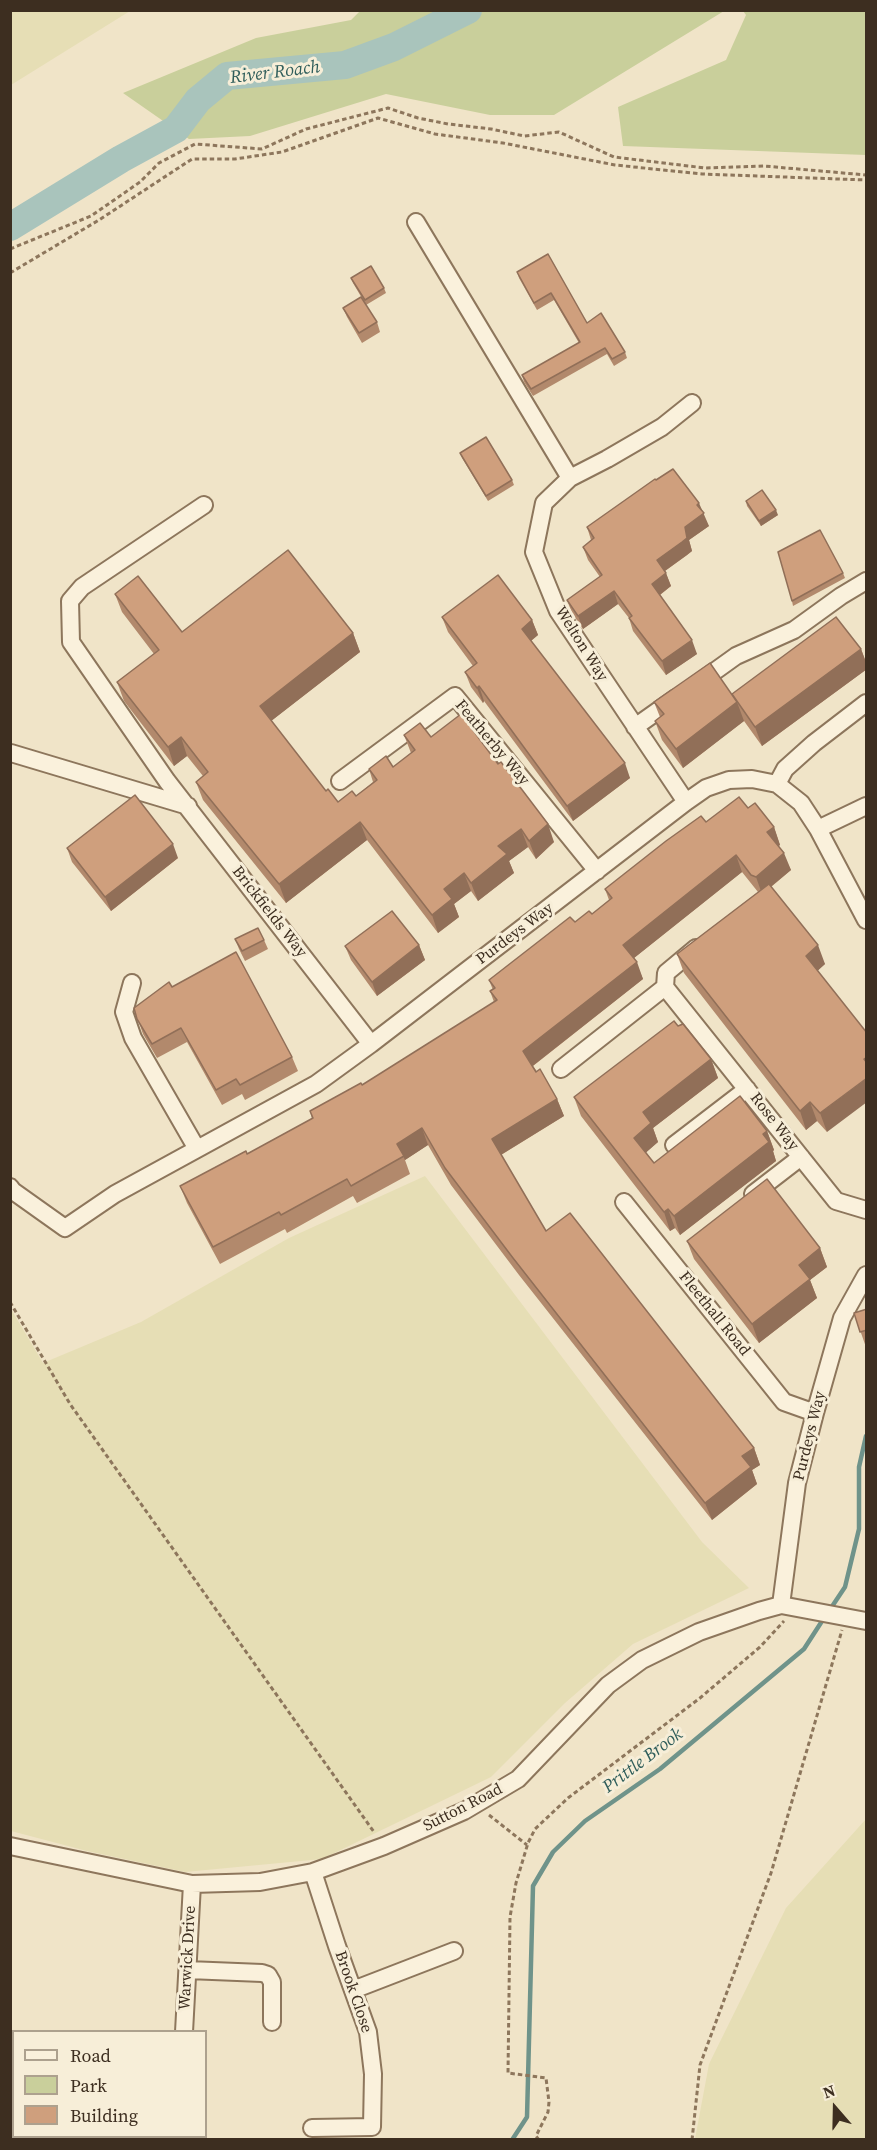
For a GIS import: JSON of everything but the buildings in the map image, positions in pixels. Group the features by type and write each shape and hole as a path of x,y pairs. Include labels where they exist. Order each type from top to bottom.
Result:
{"street":[{"path":"416,222 570,478"},
{"name":"Welton Way","path":"686,802 558,611 534,552 544,503 570,478 662,427 692,403"},
{"name":"Brickfields Way","path":"204,505 82,587 70,601 71,642 167,781 371,1044"},
{"path":"636,727 736,656 794,630 841,596 867,581"},
{"name":"Featherby Way","path":"340,781 455,696 597,871"},
{"path":"777,784 785,769 814,743 867,703"},
{"path":"11,753 188,806"},
{"name":"Purdeys Way","path":"10,1187 65,1228 115,1194 315,1084 371,1044 686,802 706,788 729,780 752,779 777,784 801,803 865,912"},
{"path":"818,829 867,806"},
{"path":"561,1069 665,987 666,973 713,935"},
{"path":"132,983 124,1012 133,1038 197,1149"},
{"name":"Rose Way","path":"665,987 686,1022 747,1089 836,1201 867,1210"},
{"path":"674,1145 747,1089"},
{"path":"738,1206 801,1157"},
{"name":"Fleethall Road","path":"624,1202 784,1402 814,1413"},
{"name":"Purdeys Way","path":"794,1607 797,1483 814,1413 867,1275"},
{"name":"Sutton Road","path":"10,1846 192,1884 260,1882 313,1872 384,1846 477,1803 518,1779 608,1685 642,1659 699,1632 759,1611 794,1607 867,1621"},
{"name":"Brook Close","path":"312,2128 372,2127 373,2074 368,2032 313,1872"},
{"name":"Warwick Drive","path":"184,2030 192,1884"},
{"path":"353,1990 454,1951"},
{"path":"188,1970 262,1972 268,1975 272,1982 272,2022"}],"path":[{"path":"10,249 90,216 140,182 159,164 195,144 262,149 306,129 388,108 418,118 524,136 559,132 615,157 705,168 764,166 867,175"},
{"path":"10,273 99,220 192,159 234,159 282,152 378,118 435,134 503,143 615,165 702,174 867,180"},
{"path":"10,1302 70,1404 384,1846"},
{"path":"539,2139 536,2136 548,2112 546,2078 508,2073 510,1917 516,1883 527,1845 535,1829 561,1805 743,1662 768,1639 794,1607"},
{"path":"692,2139 700,2065 771,1873 846,1616"},
{"path":"477,1803 507,1831 527,1845"}],"shaded area":[{"path":"11,10 130,10 130,11 11,85"},
{"path":"425,1176 702,1542 749,1588 633,1644 565,1703 491,1777 322,1859 185,1872 87,1851 11,1831 11,1309 43,1363 141,1322 289,1238"},
{"path":"866,1819 866,2139 695,2139 709,2064 786,1908"}],"green space":[{"path":"360,11 724,11 554,115 490,115 386,94 250,136 189,139 123,93 256,38 351,20"},
{"path":"743,11 866,11 866,155 623,146 618,107 726,60 746,15"}],"waterway":[{"name":"River Roach","path":"10,227 121,159 176,129 198,100 227,76 345,65 394,47 468,10"},
{"name":"Prittle Brook","path":"829,1611 845,1587 859,1529 859,1467 866,1436"},
{"name":"Prittle Brook","path":"512,2140 527,2117 533,1886 553,1852 585,1821 660,1769 804,1649 824,1618"}]}
